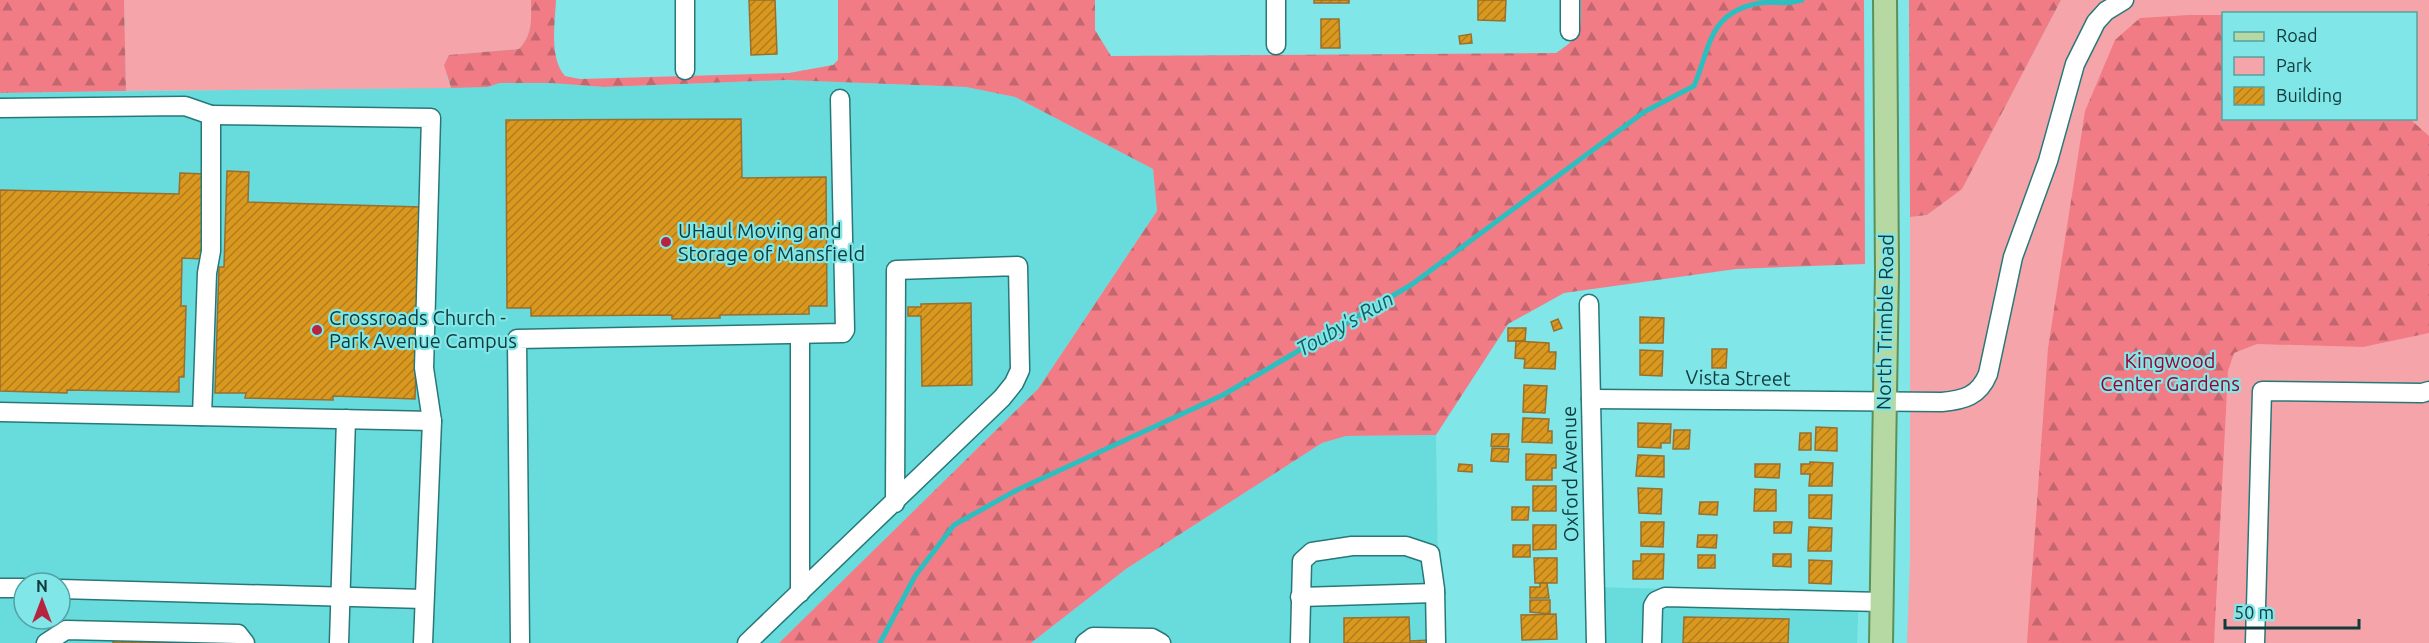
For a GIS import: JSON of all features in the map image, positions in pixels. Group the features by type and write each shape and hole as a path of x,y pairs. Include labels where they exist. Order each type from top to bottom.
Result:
{"main road":[{"name":"North Trimble Road","path":"1881,643 1887,270 1885,0"}],"street":[{"path":"685,0 685,70"},
{"path":"1276,0 1276,45"},
{"path":"1570,0 1570,31"},
{"name":"Vista Street","path":"1591,399 1885,403 1959,401 1971,397 1984,384 2013,257 2048,162 2082,47 2096,22 2124,0"},
{"path":"520,643 517,339 838,335 845,330 840,99"},
{"path":"0,108 185,106 211,115 431,118 424,368 432,421 423,643"},
{"path":"202,416 207,273 211,251 211,115"},
{"path":"747,643 895,503 1014,383 1020,370 1018,266 896,270 895,503"},
{"name":"Oxford Avenue","path":"1588,304 1596,643"},
{"path":"800,335 800,593"},
{"path":"2255,643 2262,391 2427,393"},
{"path":"0,412 432,421"},
{"path":"339,643 346,419"},
{"path":"1300,643 1302,561 1312,552 1352,546 1406,546 1430,555 1435,593 1436,643"},
{"path":"72,590 424,599"},
{"path":"1300,597 1435,593"},
{"path":"1652,643 1653,606 1656,601 1665,597 1881,602"},
{"path":"46,643 66,630 238,634 245,643"},
{"path":"1085,643 1093,637 1152,638 1161,643"}],"shaded area":[{"path":"786,80 966,87 1015,97 1153,169 1157,211 1038,389 779,643 0,643 0,93 488,87 500,83 551,83 604,87"},
{"path":"1436,435 1439,643 1031,643 1126,569 1322,443 1346,436"},
{"path":"1594,587 1859,594 1857,643 1595,643"}],"green space":[{"path":"0,0 124,0 126,91 0,93"},
{"path":"124,0 531,0 531,20 527,38 519,49 449,55 447,78 451,88 126,91"},
{"path":"531,0 556,0 554,40 557,60 565,76 580,79 789,73 833,65 838,60 838,0 1095,0 1095,30 1111,56 1556,53 1579,31 1581,0 1864,0 1865,264 1736,269 1564,293 1508,324 1436,435 1346,436 1322,443 1126,569 1031,643 779,643 1038,389 1157,211 1153,169 1015,97 966,87 786,80 604,87 551,83 500,83 488,87 451,88 444,65 449,55 519,49 529,32"},
{"path":"1909,0 2061,0 1962,189 1927,215 1910,217"},
{"name":"Kingwood Center Gardens","path":"2061,0 2429,0 2429,643 1907,643 1910,560 1910,217 1927,215 1962,188"},
{"path":"2222,15 2222,120 2411,120 2429,136 2429,333 2363,347 2257,344 2234,353 2228,371 2214,643 2027,643 2048,348 2085,111 2115,40 2140,18"}],"building":[{"path":"749,0 775,0 777,54 751,55"},
{"path":"1314,0 1349,0 1349,3 1314,3"},
{"path":"1478,0 1506,0 1505,21 1478,20"},
{"path":"1321,19 1339,19 1340,48 1321,48"},
{"path":"1471,34 1472,43 1460,44 1459,36"},
{"name":"UHaul Moving and Storage of Mansfield","path":"741,119 742,178 826,177 827,306 809,306 809,314 720,315 720,318 672,319 672,315 531,316 531,308 507,308 506,120"},
{"name":"Crossroads Church - Park Avenue Campus","path":"227,171 249,172 248,202 421,207 415,399 333,396 333,400 245,398 246,393 215,393 219,267 224,267"},
{"path":"180,173 205,174 203,259 182,258 181,306 186,306 184,377 179,377 179,392 0,391 0,190 179,194"},
{"path":"971,303 972,385 922,386 921,316 908,316 908,307 921,307 921,304"},
{"path":"1640,317 1664,318 1663,343 1640,343"},
{"path":"1558,319 1562,328 1554,331 1551,322"},
{"path":"1508,328 1526,328 1525,341 1508,341"},
{"path":"1516,341 1549,343 1549,352 1556,352 1555,369 1524,368 1525,359 1515,358"},
{"path":"1712,349 1727,349 1726,368 1712,368"},
{"path":"1640,350 1663,351 1662,376 1640,375"},
{"path":"1524,385 1547,386 1545,413 1523,412"},
{"path":"1523,418 1549,419 1548,431 1552,431 1552,443 1522,442"},
{"path":"1638,423 1671,424 1670,443 1661,443 1661,448 1638,447"},
{"path":"1816,427 1837,428 1837,451 1815,450"},
{"path":"1674,430 1690,430 1689,449 1673,449"},
{"path":"1800,433 1811,433 1811,450 1799,450"},
{"path":"1492,434 1509,434 1508,447 1491,446"},
{"path":"1492,448 1509,449 1508,462 1491,461"},
{"path":"1526,454 1556,455 1556,468 1552,468 1552,480 1526,480"},
{"path":"1638,455 1664,456 1664,477 1636,476"},
{"path":"1810,462 1833,463 1832,486 1809,486 1810,474 1801,474 1801,464 1810,464"},
{"path":"1459,464 1472,465 1472,472 1458,471"},
{"path":"1755,464 1780,464 1779,478 1755,477"},
{"path":"1533,486 1556,486 1556,511 1533,511"},
{"path":"1638,488 1662,489 1661,514 1639,513"},
{"path":"1755,489 1776,490 1776,511 1754,511"},
{"path":"1809,495 1832,495 1831,519 1809,518"},
{"path":"1700,502 1718,502 1717,515 1699,514"},
{"path":"1512,507 1529,507 1528,520 1512,520"},
{"path":"1641,522 1664,522 1663,547 1641,546"},
{"path":"1774,522 1792,522 1791,533 1774,533"},
{"path":"1533,525 1556,525 1556,549 1533,550"},
{"path":"1809,527 1832,528 1831,551 1808,551"},
{"path":"1698,535 1717,535 1716,548 1697,547"},
{"path":"1513,545 1530,545 1530,557 1513,557"},
{"path":"1641,554 1664,554 1663,579 1633,579 1633,561 1641,561"},
{"path":"1773,554 1791,554 1791,567 1773,566"},
{"path":"1698,555 1715,555 1715,568 1698,568"},
{"path":"1534,558 1557,558 1557,583 1535,583"},
{"path":"1809,560 1832,561 1831,584 1809,583"},
{"path":"1540,583 1547,583 1549,598 1530,598 1530,587 1540,587"},
{"path":"1530,600 1550,600 1550,614 1530,612"},
{"path":"1556,614 1557,639 1522,640 1521,615"},
{"path":"1409,617 1410,641 1430,640 1430,643 1344,643 1344,618"},
{"path":"1684,617 1789,619 1788,643 1683,643"},
{"path":"113,639 172,641 172,643 113,643"}],"waterway":[{"name":"Touby's Run","path":"880,643 915,576 954,525 1017,490 1223,395 1411,285 1644,112 1694,86 1714,32 1731,14 1743,7 1760,3 1789,3 1802,0"}],"place":[{"name":"UHaul Moving and Storage of Mansfield","path":"666,242"},
{"name":"Crossroads Church - Park Avenue Campus","path":"317,330"}]}
